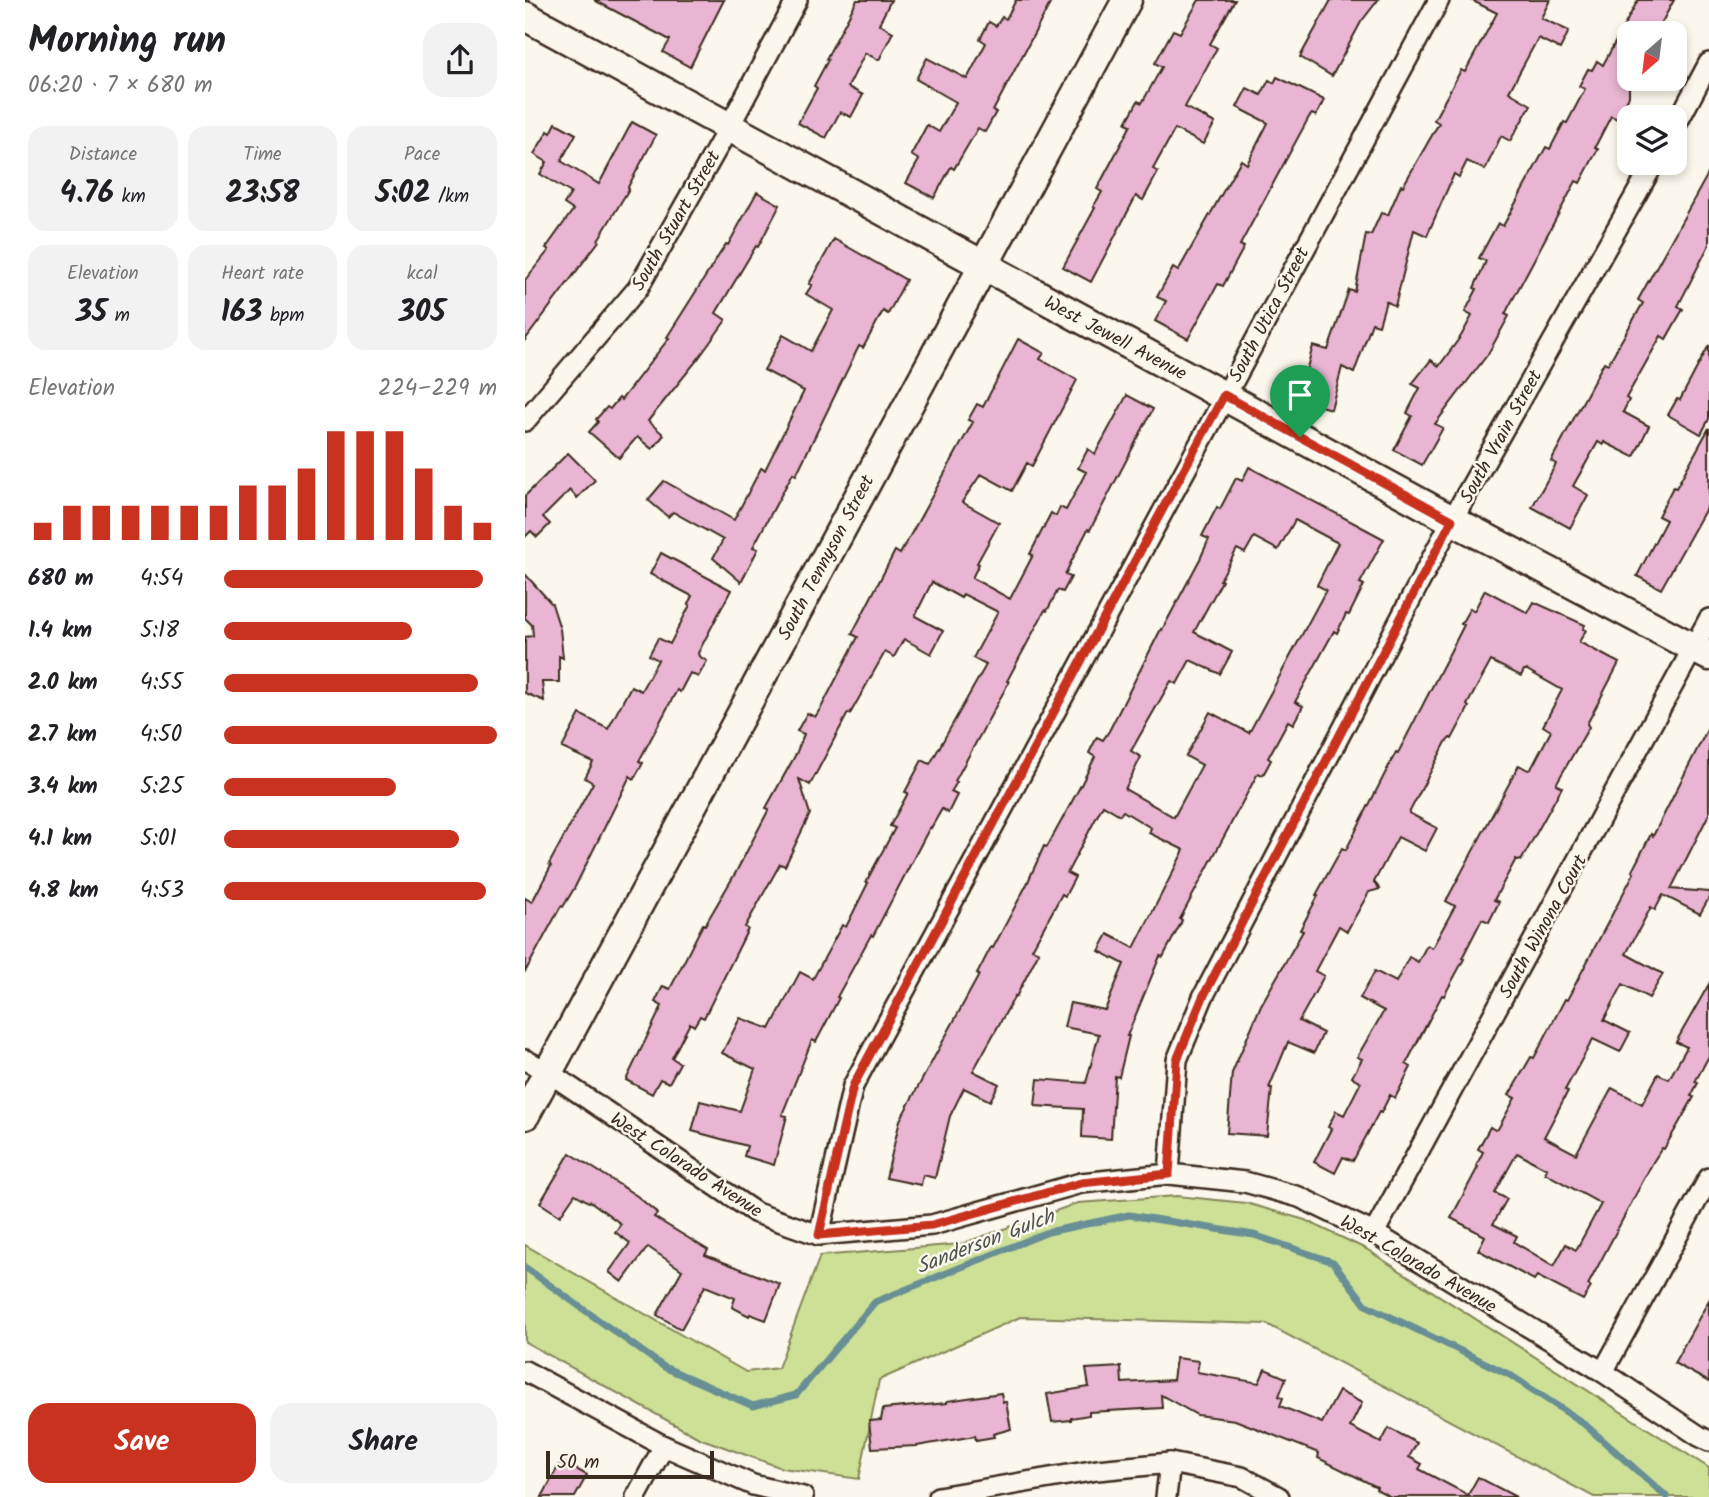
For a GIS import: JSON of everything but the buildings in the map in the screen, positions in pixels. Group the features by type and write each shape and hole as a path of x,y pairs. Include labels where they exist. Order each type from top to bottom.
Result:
{"main road":[{"name":"South Tennyson Street","path":"525,1115 536,1066 983,265 1127,0"},
{"name":"West Jewell Avenue","path":"525,16 1452,520 1702,652"}],"street":[{"name":"South Stuart Street","path":"525,421 638,288 797,0"},
{"name":"South Utica Street","path":"819,1235 853,1086 1439,0"},
{"path":"1687,105 1709,63"},
{"name":"South Vrain Street","path":"1169,1174 1177,1060 1203,997 1452,520 1647,175"},
{"name":"South Winona Court","path":"1374,1233 1702,652 1709,619"},
{"name":"West Colorado Avenue","path":"536,1066 757,1213 819,1235 932,1225 1081,1183 1169,1174 1245,1182 1299,1198 1374,1233 1603,1372 1709,1441"},
{"path":"1603,1372 1709,1178"},
{"path":"525,1371 664,1446 753,1485 803,1497"},
{"path":"636,1497 664,1446"},
{"path":"938,1497 1097,1470 1170,1463 1242,1477 1279,1497"},
{"path":"1166,1497 1170,1463"}],"green space":[{"path":"1177,1196 1246,1203 1305,1220 1366,1249 1709,1468 1709,1497 1594,1497 1267,1324 1020,1317 879,1380 859,1479 782,1468 699,1438 525,1342 525,1245 746,1372 778,1368 820,1256 961,1244 1078,1203"}],"waterway":[{"name":"Sanderson Gulch","path":"526,1268 664,1367 753,1406 796,1395 875,1302 1048,1232 1129,1215 1254,1235 1333,1262 1366,1305 1510,1375 1583,1423 1667,1497"}],"route":[{"path":"1224,395 1300,437 1452,520 1203,997 1177,1060 1169,1174 1081,1183 932,1225 819,1235 853,1086 1224,395"}]}
